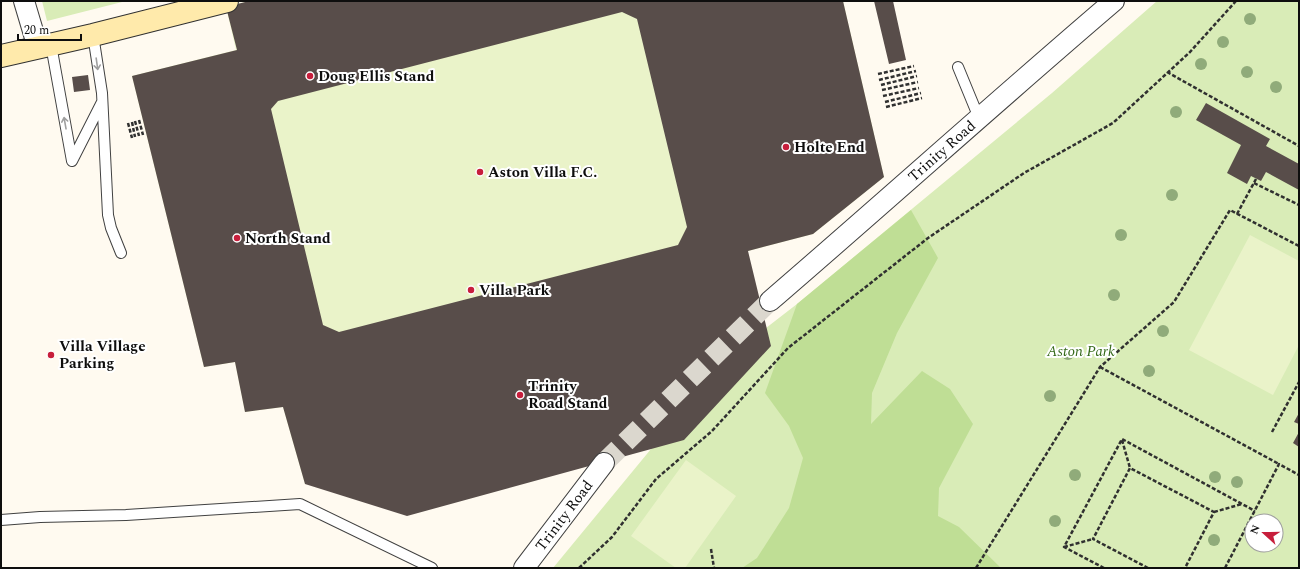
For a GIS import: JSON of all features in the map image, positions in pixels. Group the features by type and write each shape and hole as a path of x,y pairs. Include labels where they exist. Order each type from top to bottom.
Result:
{"main road":[{"path":"1,56 93,35 227,1"}],"street":[{"path":"24,1 45,46"},
{"name":"Trinity Road","path":"770,301 1114,1"},
{"name":"Trinity Road","path":"524,568 604,463"}],"lane":[{"path":"93,35 102,97 108,215 111,228 121,253"},
{"path":"45,46 72,161 102,97"},
{"path":"958,67 979,118"},
{"path":"1,520 40,517 126,515 300,504 432,568"}],"path":[{"path":"579,568 612,537 656,479 712,431 788,348 928,238 1024,173 1113,123 1190,52 1236,1"},
{"path":"878,74 914,66"},
{"path":"879,80 916,71"},
{"path":"1167,72 1299,146"},
{"path":"881,85 917,76"},
{"path":"882,90 918,82"},
{"path":"883,96 919,88"},
{"path":"884,102 921,93"},
{"path":"886,107 922,98"},
{"path":"139,120 143,135"},
{"path":"135,121 139,136"},
{"path":"132,122 136,137"},
{"path":"128,123 132,138"},
{"path":"1237,214 1256,178"},
{"path":"1254,182 1299,205"},
{"path":"976,568 1100,367 1174,302 1230,210 1299,246"},
{"path":"1100,367 1299,475"},
{"path":"1272,432 1299,382"},
{"path":"1122,439 1255,511"},
{"path":"1093,539 1130,468 1122,439"},
{"path":"1064,547 1122,439"},
{"path":"1225,568 1279,464"},
{"path":"1130,468 1214,512 1243,504"},
{"path":"1185,568 1214,512"},
{"path":"1064,547 1093,539 1148,568"},
{"path":"1064,547 1104,568"},
{"path":"711,549 714,568"}],"green space":[{"path":"42,1 126,1 47,21"},
{"name":"Villa Park","path":"249,1 843,1 884,177 813,234 748,251 305,484 283,407 245,412 235,362 204,367 132,76 236,50 226,7"},
{"name":"Aston Park","path":"1157,1 1299,1 1299,568 553,568 651,449 766,328 1052,93"},
{"path":"911,210 938,258 897,333 872,393 871,424 922,371 950,389 973,424 939,488 938,516 959,527 1001,568 742,568 757,558 789,508 803,458 789,426 765,393 797,304"},
{"path":"1250,235 1299,261 1299,345 1273,395 1189,350"},
{"path":"686,460 736,496 685,568 676,568 631,536"}],"building":[{"name":"Villa Park","path":"249,1 843,1 884,177 813,234 748,251 771,346 684,440 407,516 305,484 283,407 245,412 235,362 204,367 132,76 237,50 226,7","holes":["622,12 637,19 687,227 678,245 339,332 323,325 271,109 278,101"]},
{"path":"874,1 893,1 906,60 889,64"},
{"path":"88,75 90,90 74,92 72,77"},
{"path":"1206,103 1270,139 1266,146 1299,164 1299,190 1266,172 1261,181 1251,176 1247,184 1227,173 1241,145 1196,120"},
{"path":"1299,413 1299,424 1294,422"},
{"path":"1299,432 1299,447 1293,443"}],"tunnel":[{"path":"604,463 770,301"}],"place":[{"name":"Doug Ellis Stand","path":"310,76"},
{"name":"Holte End","path":"786,147"},
{"name":"Aston Villa F.C.","path":"480,172"},
{"name":"North Stand","path":"237,238"},
{"name":"Villa Park","path":"471,290"},
{"name":"Villa Village Parking","path":"51,355"},
{"name":"Trinity Road Stand","path":"520,395"}]}
